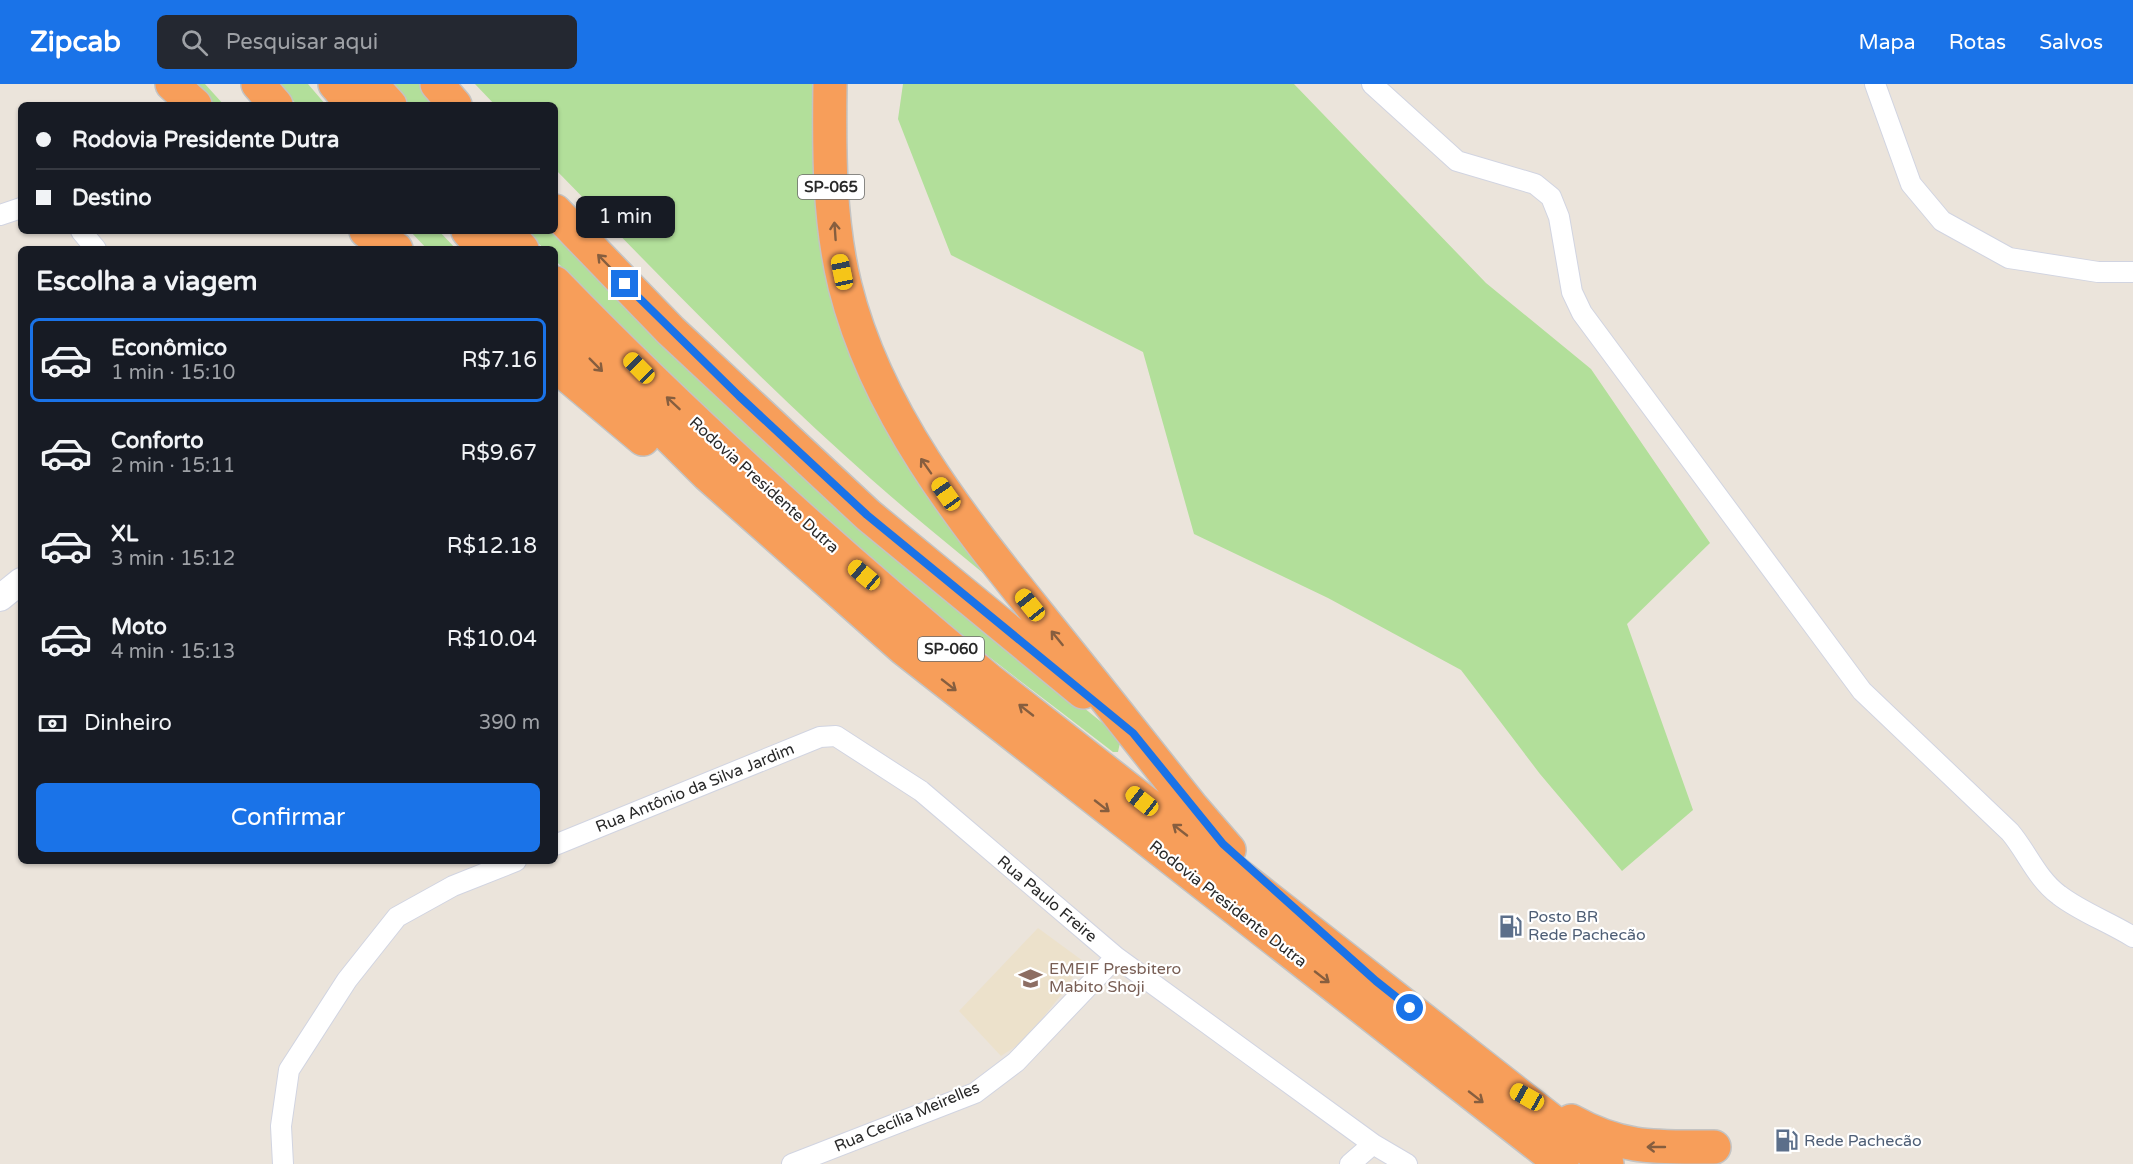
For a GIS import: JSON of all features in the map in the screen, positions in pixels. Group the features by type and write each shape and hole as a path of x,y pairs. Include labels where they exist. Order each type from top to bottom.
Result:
{"highway":[{"path":"172,84 192,102"},
{"path":"258,84 273,102"},
{"path":"335,84 350,102"},
{"path":"371,84 387,102"},
{"path":"437,84 452,102"},
{"name":"SP-065","path":"830,84 830,142 835,241 846,288 862,339 887,398 919,455 960,514 1133,733"},
{"path":"558,214 671,331 867,515 1133,733 1223,844 1376,981"},
{"path":"371,234 391,246"},
{"path":"393,234 406,246"},
{"path":"471,234 481,246"},
{"path":"508,234 519,246"},
{"name":"Rodovia Presidente Dutra","path":"558,286 667,397 744,469 886,594 989,680 1607,1164"},
{"name":"Rodovia Presidente Dutra","path":"558,326 708,475 903,648 1562,1164"},
{"name":"SP-060","path":"558,368 754,535 903,648"},
{"path":"1510,1088 1595,1134 1642,1147 1714,1147"}],"street":[{"path":"1372,84 1457,161 1535,184 1551,197 1559,217 1572,292 1582,313 1862,691 2010,832 2024,848 2040,876 2059,895 2133,937"},
{"path":"1875,84 1911,184 1942,221 2009,258 2098,272 2133,272"},
{"path":"0,215 18,209"},
{"path":"84,234 94,246"},
{"path":"0,598 18,583"},
{"name":"Rua Antônio da Silva Jardim","path":"558,844 820,737 836,736"},
{"name":"Rua Paulo Freire","path":"836,736 921,791 1116,957 1373,1144 1407,1164"},
{"path":"283,1164 281,1126 289,1070 347,980 397,917 453,886 508,864"},
{"name":"Rua Cecília Meirelles","path":"792,1164 975,1093 1016,1062 1116,957"},
{"path":"1350,1164 1373,1144"}],"shaded area":[{"name":"EMEIF Presbitero Mabito Shoji","path":"1038,928 1083,961 1061,995 1024,1041 1001,1056 959,1011"}],"green space":[{"path":"189,84 205,84 221,102 210,102"},
{"path":"279,84 308,84 323,102 294,102"},
{"path":"391,84 422,84 437,102 407,102"},
{"path":"475,84 815,84 826,263 1011,596 888,494 789,404 558,172 558,102 492,102"},
{"path":"903,84 1294,84 1486,283 1591,369 1710,543 1627,624 1693,810 1622,871 1540,774 1461,670 1328,598 1194,534 1143,352 951,255 898,119"},
{"path":"413,234 442,234 453,246 424,246"},
{"path":"530,234 558,234 1030,664 1121,738 1118,752 1113,752 965,638 836,531 753,456 558,263 558,246 541,246"}],"place":[{"name":"Posto BR Rede Pachecão","path":"1510,926"},
{"name":"EMEIF Presbitero Mabito Shoji","path":"1031,978"},
{"name":"Rede Pachecão","path":"1786,1141"}],"route":[{"path":"625,284 773,429 867,515 1133,733 1223,844 1376,981 1410,1008"}]}
